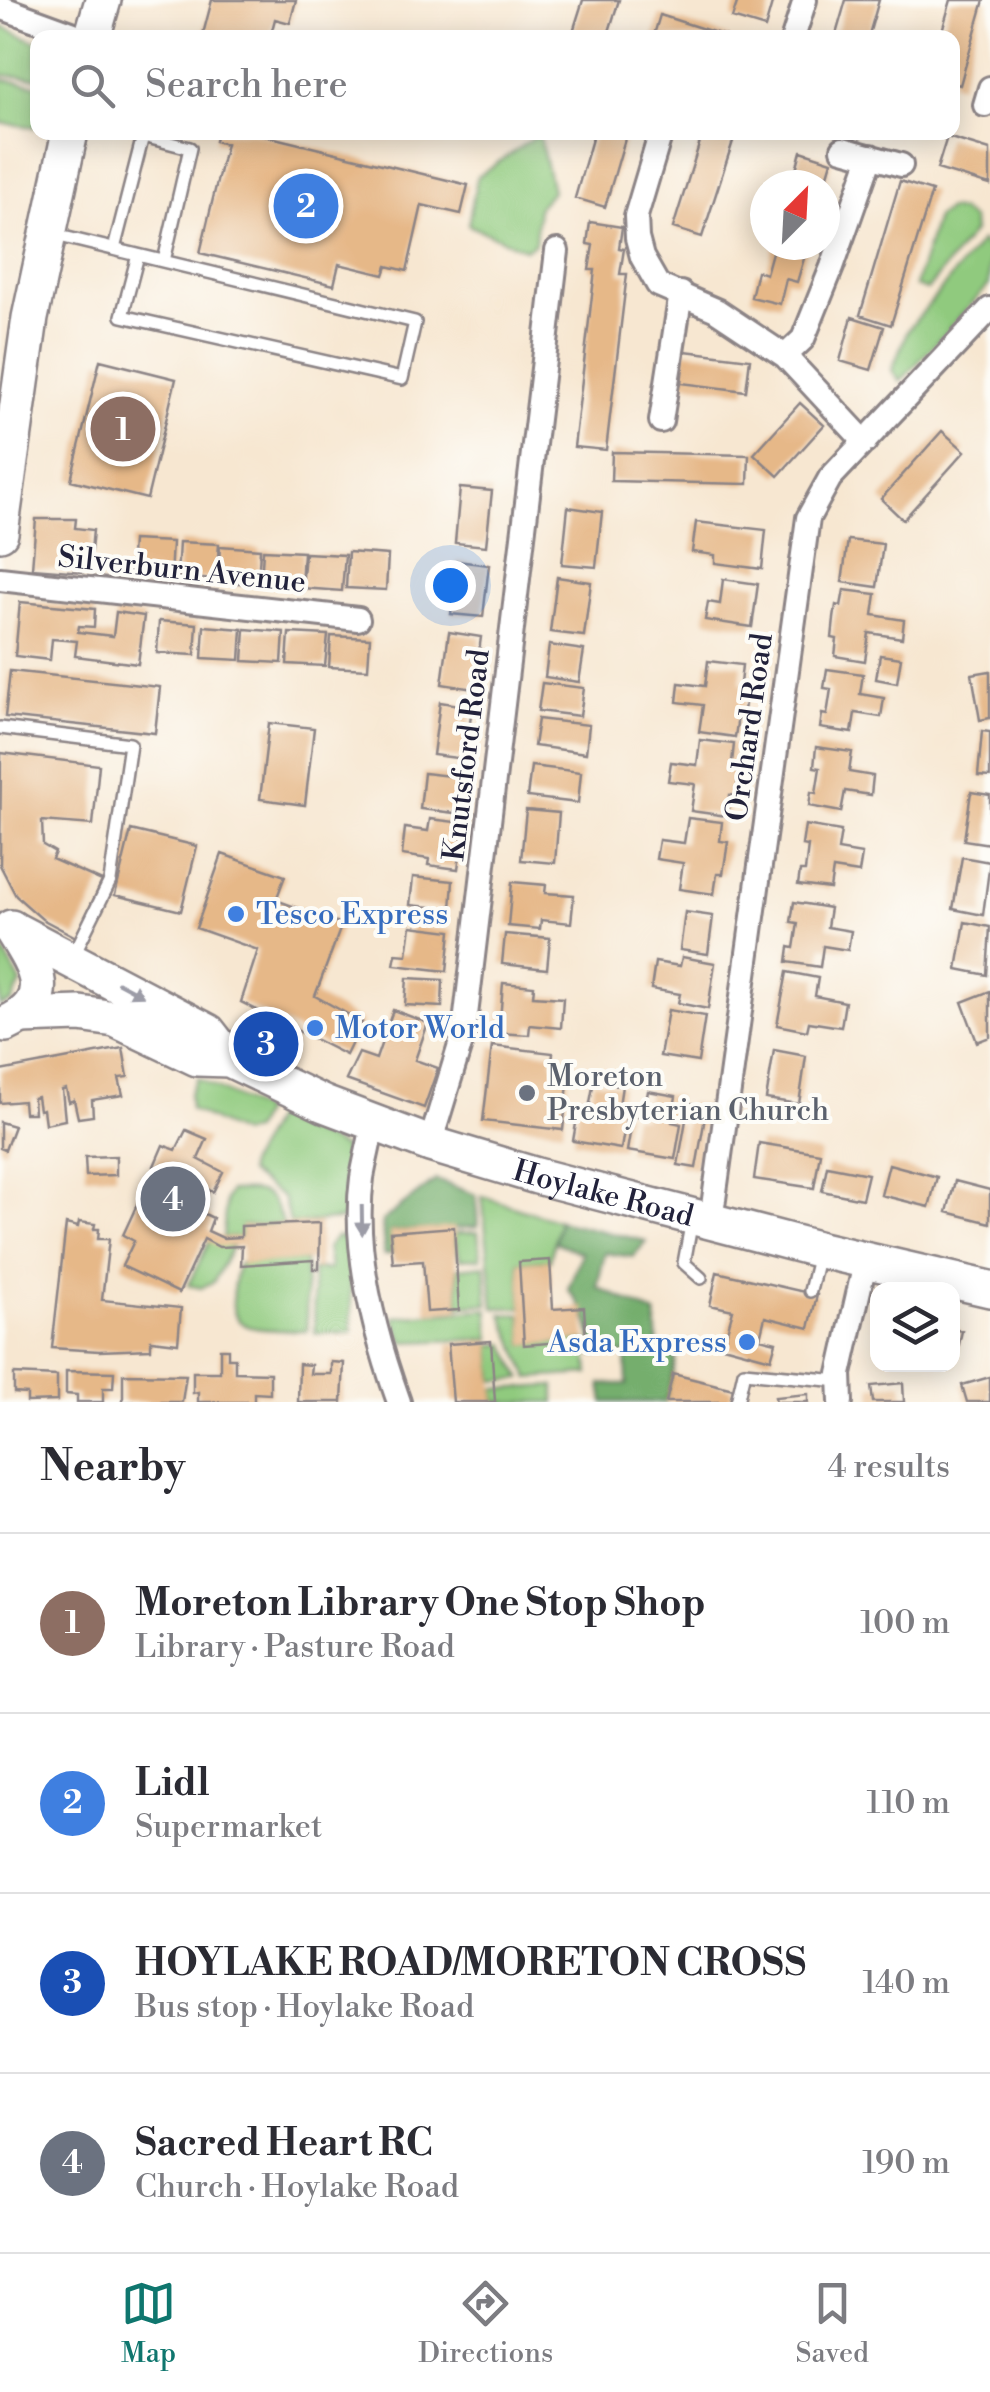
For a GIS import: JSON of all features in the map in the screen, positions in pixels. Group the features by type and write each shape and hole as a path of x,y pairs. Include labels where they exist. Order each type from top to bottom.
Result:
{"main road":[{"path":"92,30 103,0"},
{"path":"0,532 2,491 30,318 68,140"},
{"path":"6,920 38,980 32,1006 11,1021"},
{"name":"Hoylake Road","path":"6,920 208,1032 229,1059"},
{"name":"Hoylake Road","path":"11,1021 80,1014 115,1019 197,1058 229,1059 373,1124 430,1144 820,1250 990,1289"}],"street":[{"path":"795,30 804,0"},
{"path":"0,7 66,30"},
{"path":"659,140 636,216 642,257 658,285 716,310 785,356 865,442"},
{"path":"843,148 900,165"},
{"path":"785,356 803,339 871,156"},
{"name":"Knutsford Road","path":"430,1144 464,1032 557,251"},
{"path":"660,421 680,292"},
{"name":"Orchard Road","path":"702,1218 808,518 830,478 987,318"},
{"name":"Silverburn Avenue","path":"0,579 358,619"},
{"path":"373,1124 362,1182 363,1259 382,1354 399,1402"},
{"path":"841,1392 866,1260"}],"lane":[{"path":"114,250 142,140"},
{"path":"159,140 190,148 164,261"},
{"path":"47,233 114,250 138,255 164,261 415,322 402,379 122,316 138,255"},
{"path":"0,728 130,744 110,882 72,959"},
{"path":"702,1218 684,1263 702,1278"},
{"path":"810,1291 820,1250"},
{"path":"737,1402 744,1372 841,1392"}],"green space":[{"path":"0,26 30,39 30,77 0,75"},
{"path":"0,79 30,84 30,126 0,123"},
{"path":"530,140 540,140 552,191 538,207 535,243 525,249 468,225 477,177"},
{"path":"948,209 960,211 972,220 973,232 927,290 915,286 936,218"},
{"path":"981,241 990,254 989,285 900,382 892,370 908,330"},
{"path":"0,944 21,983 12,1002 0,1006"},
{"path":"197,1078 263,1111 253,1131 241,1134 190,1109 189,1094"},
{"path":"274,1117 344,1148 346,1219 290,1224 283,1198 248,1173 248,1165"},
{"path":"436,1180 476,1195 478,1227 391,1232 392,1254 384,1255 382,1221"},
{"path":"230,1191 265,1194 283,1224 242,1226 241,1237 223,1238"},
{"path":"482,1196 559,1221 550,1260 519,1262 522,1308 494,1308"},
{"path":"559,1221 646,1241 634,1257 605,1253 597,1287 656,1314 658,1349 676,1359 666,1402 604,1402 601,1384 627,1384 626,1354 593,1355 587,1320 568,1289 582,1253 555,1242"},
{"path":"478,1232 481,1258 460,1259 454,1233"},
{"path":"335,1237 349,1237 352,1332 315,1333 312,1270 330,1269 327,1248"},
{"path":"210,1240 232,1247 214,1281 201,1288 188,1285"},
{"path":"305,1260 307,1331 268,1330 243,1324 233,1305 238,1264"},
{"path":"485,1265 488,1304 459,1306 457,1268"},
{"path":"488,1309 491,1339 403,1342 394,1317"},
{"path":"502,1314 522,1315 524,1345 586,1340 589,1374 529,1378"},
{"path":"505,1344 522,1379 494,1381 491,1345"},
{"path":"555,1386 555,1402 495,1402 494,1389"}],"building":[{"path":"212,0 296,0 290,23 275,19 272,30 204,30"},
{"path":"583,0 619,0 610,30 574,30"},
{"path":"738,0 773,0 765,28 732,18"},
{"path":"846,0 879,0 870,30 837,30"},
{"path":"951,0 984,0 960,85 960,30 942,30"},
{"path":"660,15 707,30 655,30"},
{"path":"283,140 468,185 461,214 422,205 407,271 387,266 384,275 339,264 334,285 200,253 226,144 215,141"},
{"path":"592,140 625,140 605,207 575,198"},
{"path":"700,140 733,140 702,237 673,228"},
{"path":"946,140 990,150 990,185 937,169"},
{"path":"801,151 832,161 829,170 796,170"},
{"path":"900,181 932,191 891,325 860,315"},
{"path":"590,222 622,227 620,274 627,274 606,450 574,447 595,270 589,270 593,245 587,244"},
{"path":"770,260 804,260 797,282 786,279 780,304 751,297 757,271 766,274"},
{"path":"852,317 884,327 871,370 840,361"},
{"path":"685,351 750,359 746,391 681,383"},
{"path":"100,360 176,379 147,499 71,480"},
{"path":"800,403 824,425 778,476 754,454"},
{"path":"942,431 965,451 903,520 881,499"},
{"path":"612,452 749,455 748,484 611,481"},
{"path":"460,488 492,491 486,546 455,543"},
{"path":"568,507 602,512 596,567 562,564"},
{"path":"36,519 76,519 75,528 93,530 91,551 72,549 71,557 85,559 83,572 32,568"},
{"path":"696,522 766,530 762,569 715,563 715,555 692,552"},
{"path":"132,540 172,542 170,578 130,575"},
{"path":"848,540 883,544 877,587 842,582"},
{"path":"179,542 219,544 216,580 177,577"},
{"path":"220,546 260,549 258,584 218,582"},
{"path":"263,550 303,552 301,588 261,585"},
{"path":"348,552 388,555 386,590 346,588"},
{"path":"305,553 345,555 342,591 302,588"},
{"path":"457,561 489,565 483,617 451,614"},
{"path":"557,577 591,582 584,636 550,632"},
{"path":"723,579 758,584 752,627 705,620 708,602 720,604"},
{"path":"844,590 876,594 873,615 904,620 902,638 869,633 865,661 835,656 834,619"},
{"path":"20,602 95,609 94,627 79,626 78,632 113,636 116,612 144,616 138,664 75,656 77,641 52,639 50,660 15,656"},
{"path":"159,621 197,624 195,655 157,653"},
{"path":"204,626 242,629 240,660 202,658"},
{"path":"245,629 284,632 282,663 243,661"},
{"path":"449,632 481,637 474,689 442,684"},
{"path":"289,633 328,635 325,666 287,664"},
{"path":"331,636 370,638 368,669 329,667"},
{"path":"549,645 584,650 579,682 545,677"},
{"path":"880,655 901,658 897,683 876,679"},
{"path":"708,661 742,665 740,684 748,685 735,737 699,732 703,705 677,702 679,683 705,686"},
{"path":"827,669 863,674 860,694 884,698 881,717 855,713 852,733 820,728 822,714 827,715 831,689 824,688"},
{"path":"10,671 160,687 155,733 5,717"},
{"path":"990,671 990,718 980,720 972,674"},
{"path":"542,683 584,688 580,716 538,711"},
{"path":"440,702 472,707 465,759 433,755"},
{"path":"538,719 589,725 586,753 534,746"},
{"path":"269,723 314,728 305,805 260,799"},
{"path":"982,731 990,732 990,777 978,776"},
{"path":"700,740 734,744 732,763 740,764 736,796 730,795 727,816 691,811 695,784 668,781 671,762 697,765"},
{"path":"816,747 852,752 849,772 873,776 871,795 845,791 841,812 809,806 811,792 816,793 820,768 814,767"},
{"path":"1,753 99,765 93,825 42,821 43,845 55,852 52,859 102,881 76,937 42,919 16,896 0,865"},
{"path":"531,766 581,772 578,803 527,797"},
{"path":"424,773 459,777 455,813 420,809"},
{"path":"971,792 990,795 990,844 964,840"},
{"path":"526,810 559,813 555,863 521,860"},
{"path":"688,818 722,822 720,841 728,842 723,874 717,874 714,894 679,889 683,863 656,859 659,840 684,843"},
{"path":"430,819 464,823 458,869 428,865 429,859 402,855 405,828 428,831"},
{"path":"805,825 841,831 838,850 862,854 859,873 833,869 830,889 798,885 800,871 805,871 808,846 802,845"},
{"path":"131,830 197,846 181,911 115,895"},
{"path":"222,854 285,876 276,900 342,924 315,996 362,1022 346,1055 241,1002 258,950 196,928"},
{"path":"962,857 990,862 983,915 953,909"},
{"path":"413,877 453,881 451,909 410,905"},
{"path":"512,882 546,885 545,893 574,895 571,923 541,920 540,929 508,926"},
{"path":"794,902 830,908 827,927 851,931 848,950 823,946 820,967 787,962 798,923 791,922"},
{"path":"685,912 713,916 708,954 680,950"},
{"path":"965,922 990,927 987,975 957,969"},
{"path":"411,926 451,931 447,971 394,965 396,954 407,955"},
{"path":"505,934 550,938 547,969 502,964"},
{"path":"682,957 715,963 708,1009 678,1003 680,994 651,989 655,962 680,966"},
{"path":"787,972 818,978 815,996 845,1002 841,1027 809,1022 807,1031 777,1025"},
{"path":"407,978 443,980 442,1007 405,1005"},
{"path":"503,983 534,986 533,996 563,998 561,1028 530,1025 529,1035 499,1033"},
{"path":"990,991 990,1037 977,1042 962,1002"},
{"path":"393,1010 428,1023 415,1060 438,1068 424,1108 346,1080 359,1053 376,1059"},
{"path":"668,1010 705,1016 698,1062 660,1056"},
{"name":"Moreton Presbyterian Church","path":"492,1046 553,1053 552,1063 570,1065 563,1130 483,1121"},
{"path":"123,1048 128,1077 119,1078 123,1095 92,1100 93,1116 78,1118 74,1100 69,1102 66,1089 62,1090 65,1120 45,1124 37,1097 33,1098 34,1113 24,1113 23,1101 0,1103 0,1071"},
{"path":"774,1050 806,1056 799,1104 766,1099"},
{"path":"594,1081 622,1086 618,1112 627,1113 621,1149 573,1141 579,1106 589,1108"},
{"path":"648,1091 676,1096 672,1122 681,1124 675,1159 627,1151 633,1116 643,1118"},
{"path":"689,1103 707,1106 696,1168 678,1165"},
{"path":"0,1122 14,1126 5,1150 0,1148"},
{"path":"186,1130 207,1139 198,1159 223,1172 198,1211 213,1218 208,1231 223,1238 241,1237 241,1226 320,1223 319,1269 313,1269 313,1260 241,1265 242,1246 219,1247 204,1239 179,1293 122,1266 134,1241 123,1235 140,1198 145,1200 159,1168 154,1166 163,1145 176,1150"},
{"path":"759,1143 820,1153 814,1188 754,1179"},
{"path":"116,1156 116,1175 86,1176 85,1157"},
{"path":"889,1164 937,1177 929,1207 881,1195"},
{"path":"827,1166 868,1174 862,1199 822,1191"},
{"path":"955,1181 990,1190 990,1223 947,1212"},
{"path":"79,1222 95,1224 98,1239 109,1239 102,1300 181,1308 178,1343 151,1340 151,1349 52,1348 66,1224 78,1227"},
{"path":"454,1227 459,1310 427,1312 423,1261 393,1263 390,1232"},
{"path":"550,1260 553,1309 584,1307 586,1340 524,1345 519,1262"},
{"path":"717,1272 817,1295 809,1328 765,1317 760,1338 776,1342 771,1359 723,1346 733,1310 710,1305"},
{"path":"491,1341 495,1402 453,1402 448,1344"},
{"path":"220,1349 228,1349 228,1358 235,1358 235,1372 270,1373 270,1394 254,1393 254,1402 198,1402 198,1392 193,1393 193,1372 220,1372"},
{"path":"331,1362 344,1363 342,1402 298,1402 299,1364 311,1365 310,1374 331,1374"},
{"path":"66,1371 114,1372 113,1388 103,1388 103,1402 77,1402 77,1395 66,1394"},
{"path":"14,1374 57,1376 57,1401 27,1402 27,1394 14,1393"},
{"path":"123,1374 186,1375 182,1402 123,1402"},
{"path":"673,1374 733,1389 730,1402 666,1402"},
{"path":"990,1377 990,1402 967,1402 962,1385"},
{"path":"903,1383 904,1402 873,1402 871,1386"},
{"path":"808,1394 808,1402 776,1402 775,1397"}],"place":[{"name":"Lidl","path":"306,206"},
{"name":"Moreton Library One Stop Shop","path":"123,429"},
{"name":"Tesco Express","path":"236,914"},
{"name":"Motor World","path":"315,1028"},
{"name":"HOYLAKE ROAD/MORETON CROSS","path":"266,1044"},
{"name":"Moreton Presbyterian Church","path":"527,1093"},
{"name":"Sacred Heart RC","path":"173,1199"},
{"name":"Asda Express","path":"747,1342"}]}
